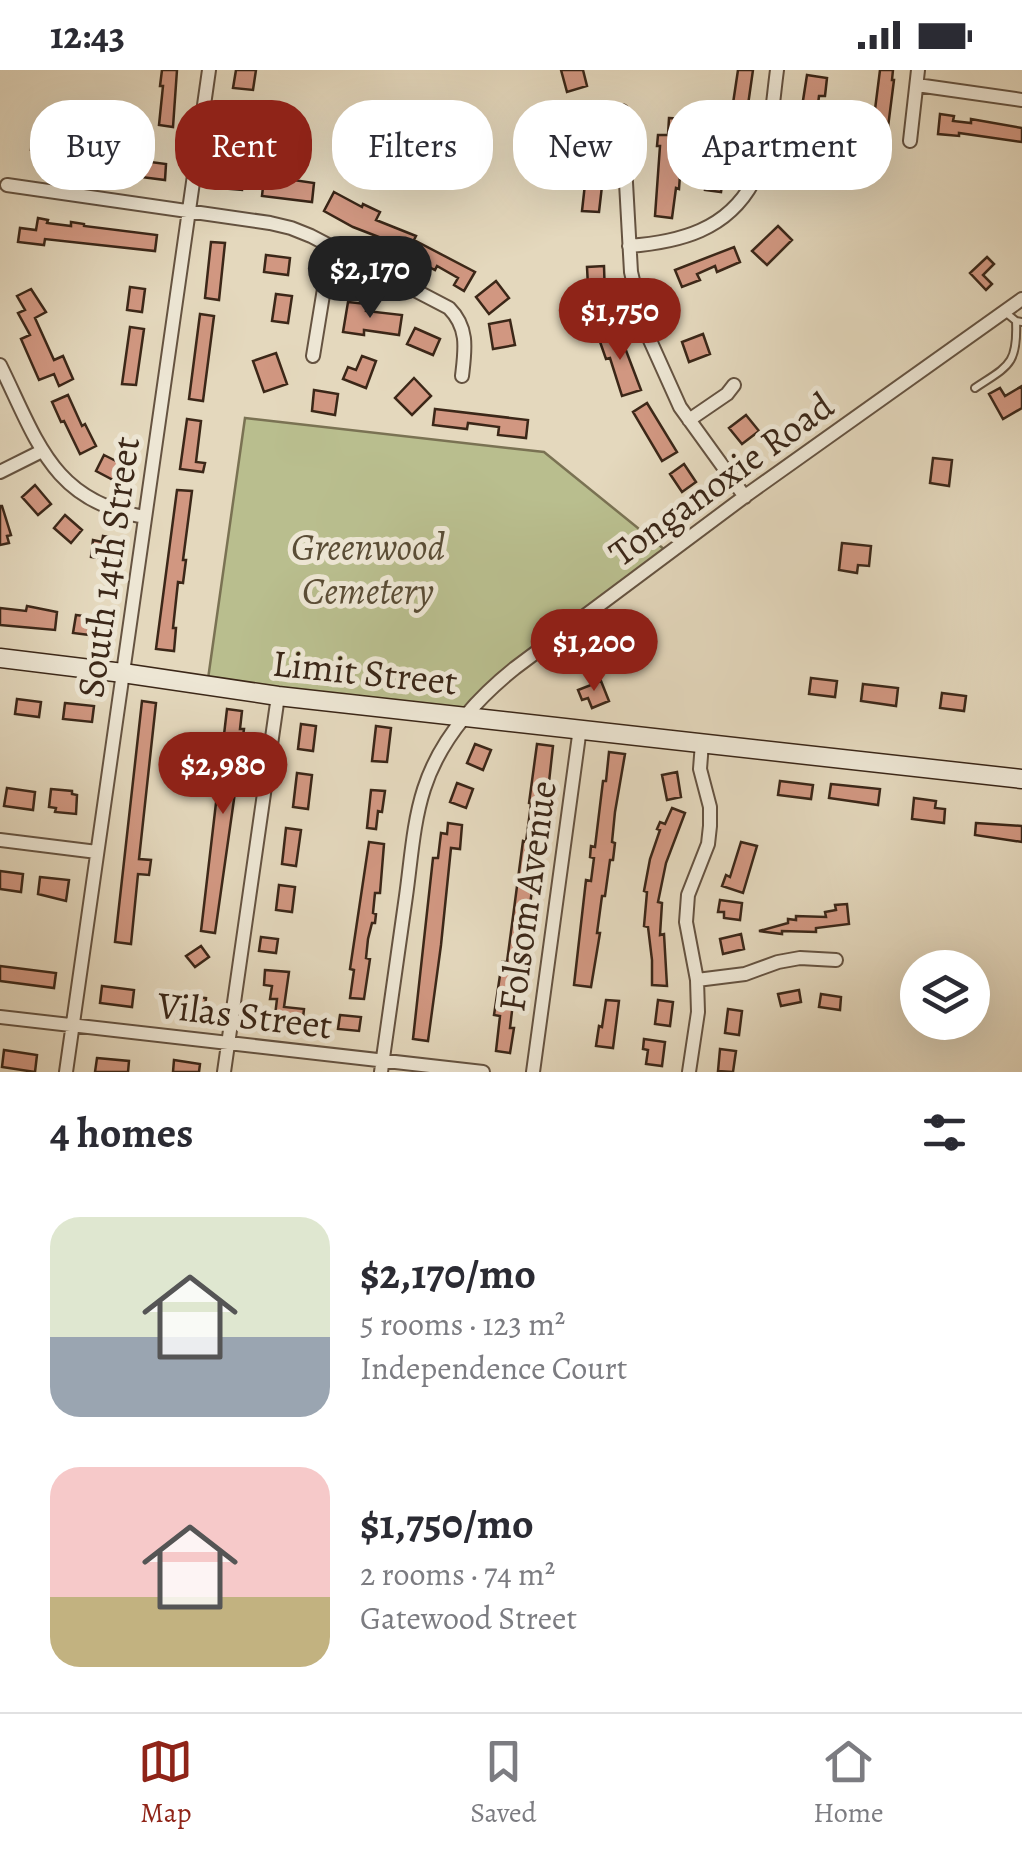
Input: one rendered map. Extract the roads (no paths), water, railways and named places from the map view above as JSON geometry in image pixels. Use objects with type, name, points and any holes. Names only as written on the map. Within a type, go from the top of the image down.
[{"type":"street","name":"South 14th Street","points":[[66,1072],[210,70]]},
{"type":"street","points":[[629,246],[660,244],[706,230],[746,195],[762,165],[777,70]]},
{"type":"street","points":[[910,141],[918,77],[1022,100]]},
{"type":"street","points":[[7,185],[291,228],[449,308],[465,336],[462,376]]},
{"type":"street","points":[[626,190],[630,272],[644,327],[680,407],[744,497]]},
{"type":"street","points":[[313,356],[331,246]]},
{"type":"street","name":"Tonganoxie Road","points":[[382,1067],[424,788],[463,716],[494,685],[744,497],[1014,318],[1022,299]]},
{"type":"street","points":[[0,366],[42,451],[72,488],[121,514],[145,518]]},
{"type":"street","points":[[689,420],[734,385]]},
{"type":"street","points":[[0,472],[42,451]]},
{"type":"street","name":"Limit Street","points":[[0,658],[278,696],[1022,778]]},
{"type":"street","points":[[224,1072],[278,696]]},
{"type":"street","name":"Folsom Avenue","points":[[533,1072],[580,728]]},
{"type":"street","points":[[689,1072],[698,1012],[697,980],[686,922],[688,895],[708,844],[710,826],[710,807],[700,769],[702,744]]},
{"type":"street","points":[[0,840],[97,852]]},
{"type":"street","points":[[697,980],[745,974],[800,958],[836,960]]},
{"type":"street","name":"Vilas Street","points":[[0,1016],[228,1043],[382,1067],[483,1072]]},
{"type":"lane","points":[[975,388],[1010,365],[1016,344],[1014,318]]},
{"type":"park label","name":"Greenwood Cemetery","points":[[368,569]]}]
